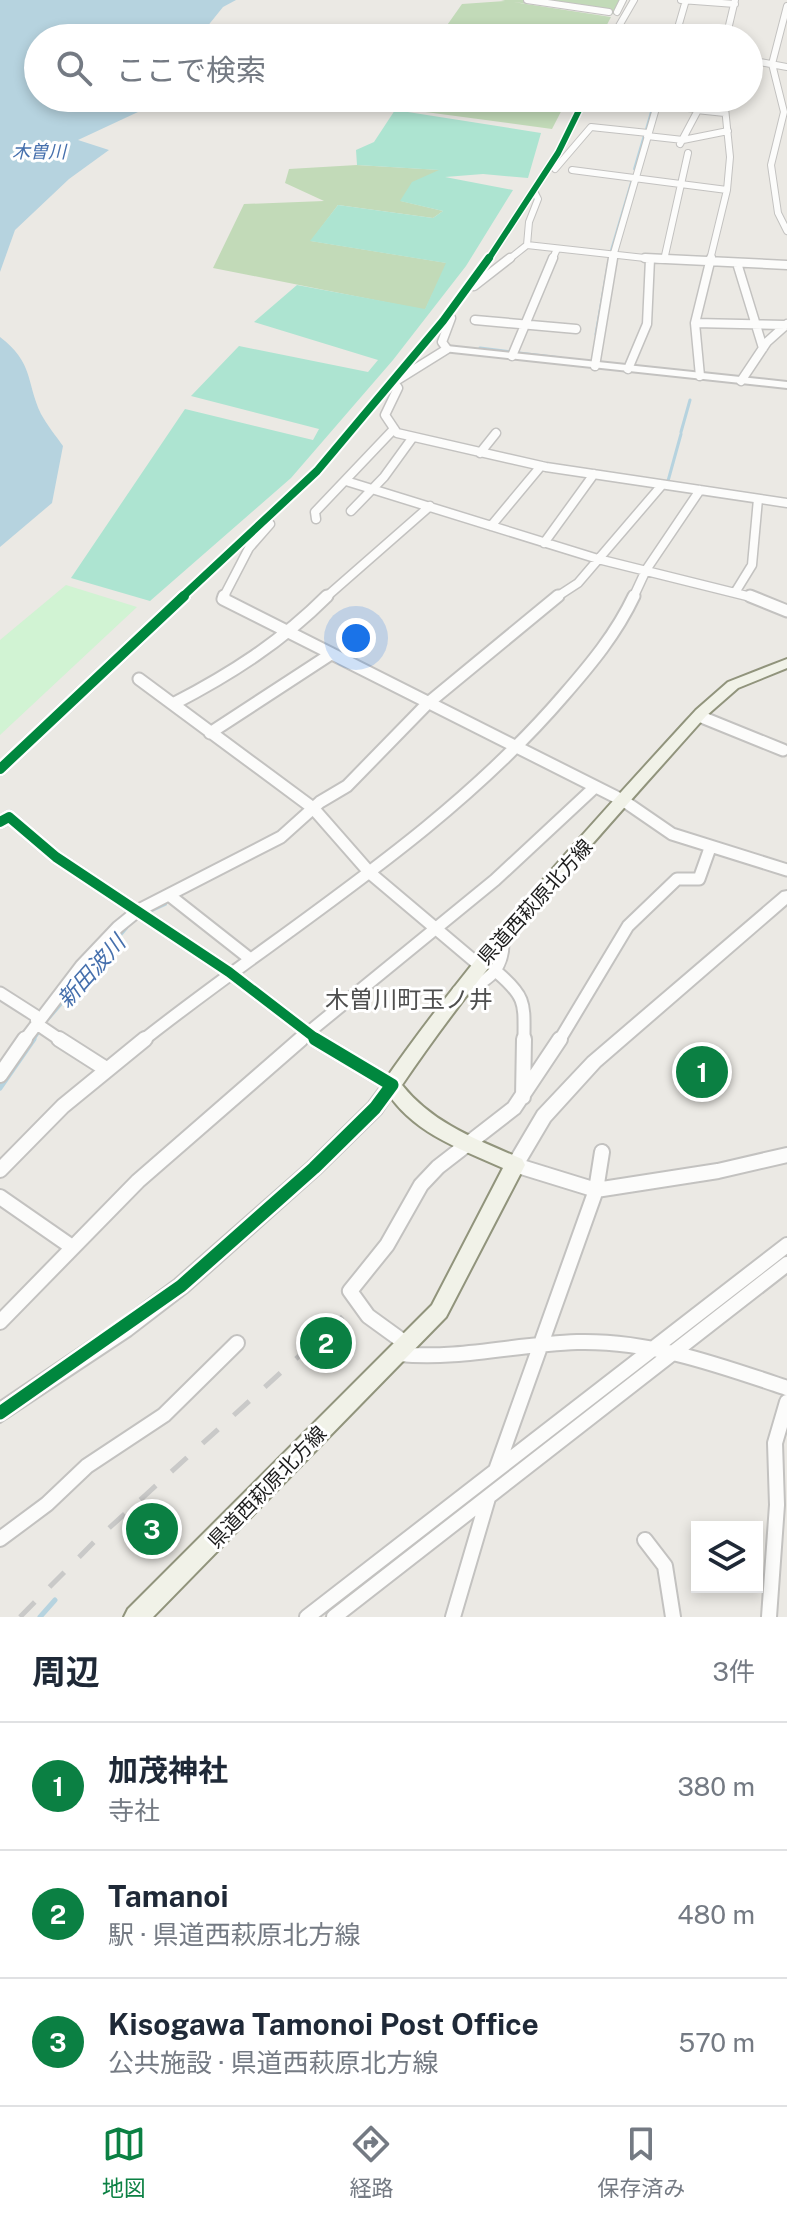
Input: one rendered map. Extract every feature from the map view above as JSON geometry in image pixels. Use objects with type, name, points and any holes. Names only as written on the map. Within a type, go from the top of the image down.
[{"type":"main road","name":"県道西萩原北方線","points":[[392,1085],[479,965],[699,716],[733,685],[787,663]]},
{"type":"main road","points":[[392,1085],[419,1119],[515,1165]]},
{"type":"main road","name":"県道西萩原北方線","points":[[136,1617],[439,1311],[515,1165]]},
{"type":"street","points":[[527,0],[613,12],[623,0]]},
{"type":"street","points":[[620,24],[634,0]]},
{"type":"street","points":[[678,24],[684,0],[735,2],[730,24]]},
{"type":"street","points":[[787,6],[773,65],[784,112],[773,148],[771,180],[778,213],[787,231]]},
{"type":"street","points":[[763,63],[787,67]]},
{"type":"street","points":[[0,769],[317,471],[394,382],[463,293],[547,172],[578,112]]},
{"type":"street","points":[[595,366],[613,255],[654,112]]},
{"type":"street","points":[[680,143],[695,112]]},
{"type":"street","points":[[700,376],[695,323],[727,190],[731,152],[725,113],[718,112]]},
{"type":"street","points":[[547,172],[557,168],[591,127],[647,134],[680,143],[728,131]]},
{"type":"street","points":[[664,260],[688,153]]},
{"type":"street","points":[[572,170],[727,190]]},
{"type":"street","points":[[527,245],[529,222],[538,199],[534,192]]},
{"type":"street","points":[[463,293],[527,245],[650,259],[787,265]]},
{"type":"street","points":[[512,356],[557,249]]},
{"type":"street","points":[[628,369],[647,324],[650,259]]},
{"type":"street","points":[[737,263],[763,348]]},
{"type":"street","points":[[447,349],[442,342],[452,319],[449,312]]},
{"type":"street","points":[[475,320],[576,329]]},
{"type":"street","points":[[695,323],[786,325]]},
{"type":"street","points":[[741,381],[763,348],[786,325]]},
{"type":"street","points":[[394,382],[405,378],[429,355],[447,349],[787,385]]},
{"type":"street","points":[[394,382],[398,388],[385,415],[393,430],[413,437],[541,466],[787,503]]},
{"type":"street","points":[[316,519],[315,512],[393,430]]},
{"type":"street","points":[[480,453],[496,433]]},
{"type":"street","points":[[351,511],[403,456],[413,437]]},
{"type":"street","points":[[491,526],[541,466]]},
{"type":"street","points":[[544,543],[594,474]]},
{"type":"street","points":[[346,481],[598,559],[736,591],[786,609]]},
{"type":"street","points":[[0,1075],[100,944],[139,910],[281,837],[313,808],[363,772],[427,704],[538,610],[578,583],[662,485]]},
{"type":"street","points":[[0,1170],[63,1106],[106,1069],[229,972],[370,873],[518,749],[599,655],[623,620],[646,570],[700,490]]},
{"type":"street","points":[[736,591],[752,565],[758,499]]},
{"type":"street","points":[[173,704],[227,676],[289,634],[430,506]]},
{"type":"street","points":[[274,512],[273,521],[244,557],[223,599],[624,801],[672,834],[787,870]]},
{"type":"street","points":[[210,733],[331,654]]},
{"type":"street","points":[[139,679],[313,808],[370,873],[479,965]]},
{"type":"street","points":[[699,716],[783,750]]},
{"type":"street","points":[[0,1322],[131,1189],[308,1034],[532,849],[595,787]]},
{"type":"street","points":[[0,822],[9,817],[56,857],[229,972],[308,1034],[392,1085],[375,1108],[314,1168],[181,1286],[0,1413]]},
{"type":"street","points":[[710,848],[699,879],[677,879],[615,939],[523,1097],[410,1196],[391,1239],[358,1275],[350,1291],[368,1316],[403,1349],[433,1360],[581,1342],[649,1348],[787,1388]]},
{"type":"street","points":[[169,895],[249,958]]},
{"type":"street","points":[[787,896],[594,1062],[544,1116],[515,1165],[596,1190],[718,1171],[787,1155]]},
{"type":"street","points":[[458,991],[480,987],[498,973],[505,949],[503,937]]},
{"type":"street","points":[[498,973],[520,992],[524,1002],[523,1097]]},
{"type":"street","points":[[0,993],[36,1016],[37,1024],[106,1069]]},
{"type":"street","points":[[453,1617],[496,1470],[596,1190],[602,1152]]},
{"type":"street","points":[[0,1197],[72,1247]]},
{"type":"street","points":[[307,1617],[649,1348],[787,1245]]},
{"type":"street","points":[[334,1617],[787,1264]]},
{"type":"street","points":[[0,1539],[47,1504],[87,1466],[164,1415],[237,1343]]},
{"type":"street","points":[[769,1617],[767,1582],[778,1499],[773,1448],[776,1424],[787,1402]]},
{"type":"street","points":[[645,1540],[665,1566],[673,1617]]},
{"type":"green space","points":[[501,0],[622,0],[613,14],[513,2],[611,17],[607,24],[448,24],[462,4],[505,1]]},
{"type":"green space","points":[[394,112],[541,133],[528,178],[483,174],[445,177],[513,190],[466,266],[393,360],[291,478],[150,601],[71,578],[185,409],[313,440],[319,429],[191,396],[239,346],[368,372],[378,360],[254,322],[297,285],[425,309],[446,263],[310,241],[338,205],[433,218],[443,211],[400,201],[412,182],[439,170],[357,165],[356,150],[374,142]]},
{"type":"green space","points":[[425,112],[561,112],[552,129]]},
{"type":"green space","points":[[357,165],[441,170],[401,201],[443,211],[433,218],[338,205],[311,241],[447,263],[425,310],[213,268],[244,204],[324,201],[285,183],[289,169]]},
{"type":"green space","points":[[66,585],[137,607],[0,735],[0,640]]},
{"type":"water","name":"木曽川","points":[[0,0],[236,0],[223,7],[209,24],[24,24],[24,112],[138,112],[78,140],[109,150],[69,179],[15,230],[0,272]]},
{"type":"water","points":[[0,337],[24,364],[41,414],[63,446],[52,503],[0,547]]},
{"type":"waterway","points":[[646,129],[651,112]]},
{"type":"waterway","points":[[634,169],[644,135]]},
{"type":"waterway","points":[[611,250],[632,179]]},
{"type":"waterway","points":[[596,334],[609,260]]},
{"type":"waterway","points":[[480,348],[513,352]]},
{"type":"waterway","points":[[519,353],[561,358]]},
{"type":"waterway","name":"新田波川","points":[[681,432],[690,400]]},
{"type":"waterway","name":"新田波川","points":[[668,481],[681,434]]},
{"type":"waterway","name":"新田波川","points":[[152,910],[165,904]]},
{"type":"waterway","name":"新田波川","points":[[46,1021],[126,928]]},
{"type":"waterway","name":"新田波川","points":[[32,1041],[39,1031]]},
{"type":"waterway","name":"新田波川","points":[[0,1088],[34,1039]]},
{"type":"waterway","name":"新田波川","points":[[40,1617],[55,1600]]},
{"type":"railway","points":[[20,1617],[97,1539],[351,1309]]},
{"type":"cycle path","points":[[0,769],[317,471],[443,321],[515,223],[558,153],[578,112]]},
{"type":"cycle path","points":[[0,822],[9,817],[56,857],[229,972],[308,1034],[392,1085],[375,1108],[314,1168],[181,1286],[124,1329],[0,1413]]},
{"type":"place","name":"加茂神社","points":[[702,1072]]},
{"type":"place","name":"Tamanoi","points":[[326,1343]]},
{"type":"place","name":"Kisogawa Tamonoi Post Office","points":[[152,1529]]},
{"type":"district","name":"木曽川町玉ノ井","points":[[409,999]]}]
